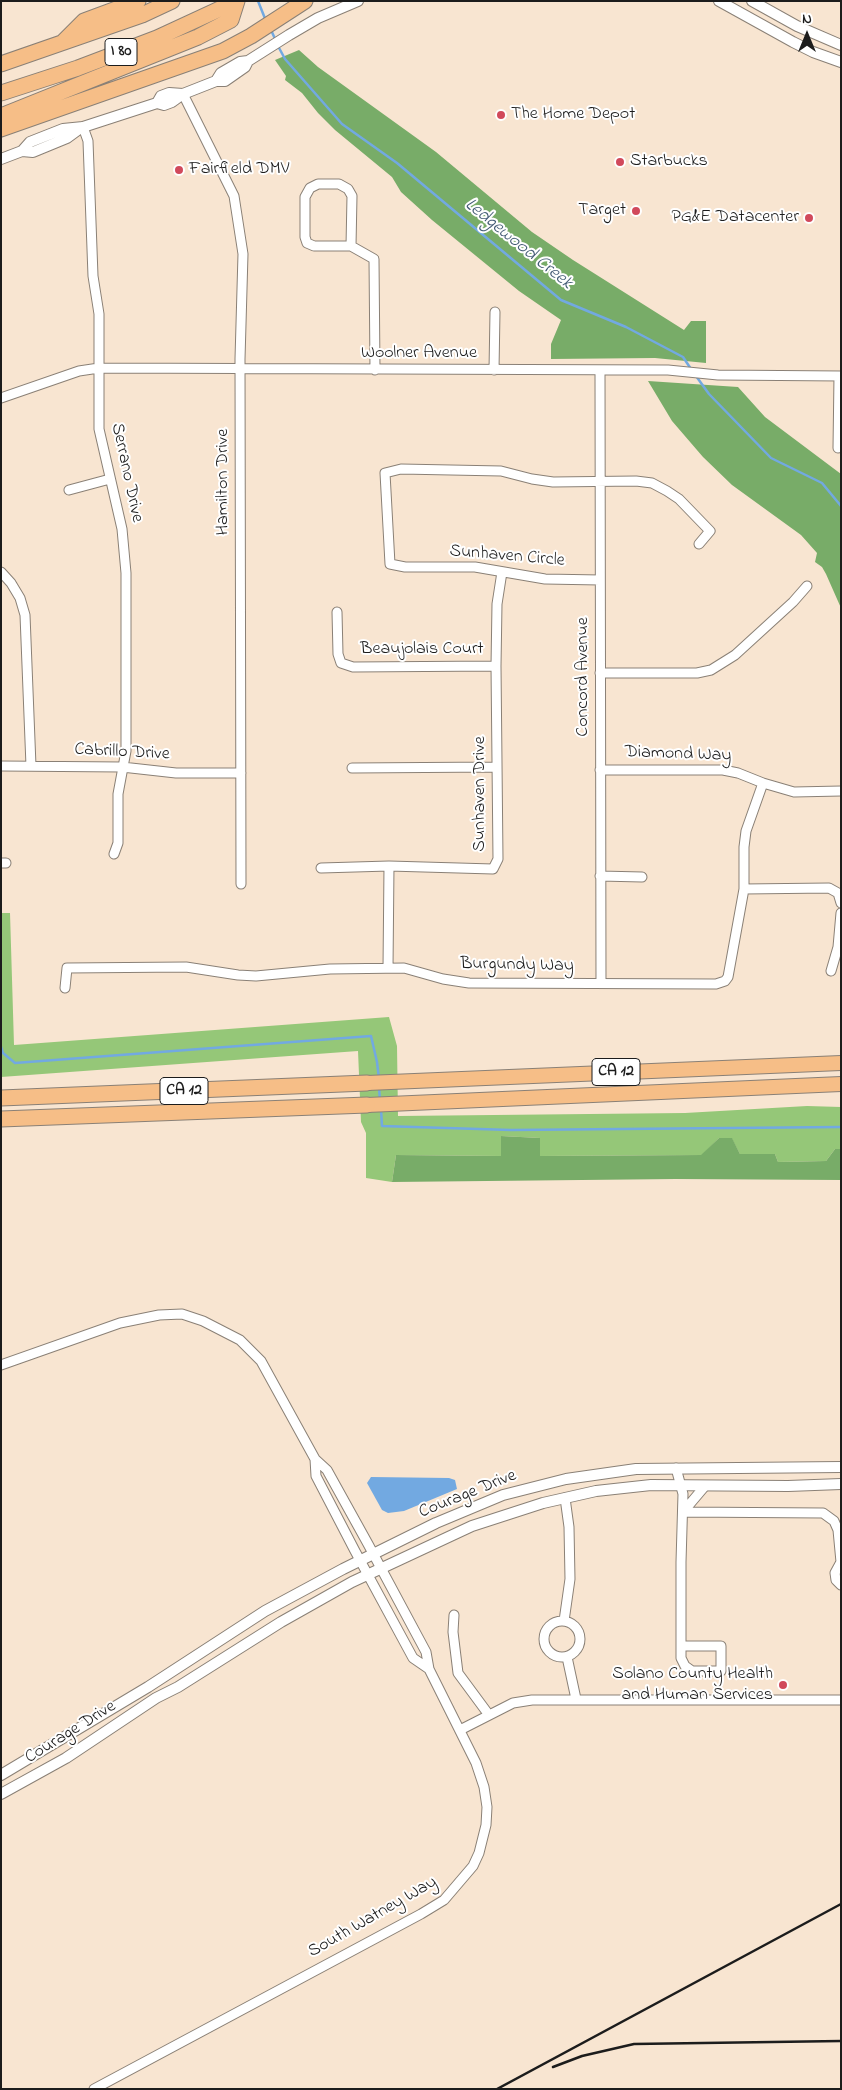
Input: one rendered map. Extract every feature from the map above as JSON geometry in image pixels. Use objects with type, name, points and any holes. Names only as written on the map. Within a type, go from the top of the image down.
[{"type":"highway","points":[[62,44],[84,21],[138,1]]},
{"type":"highway","name":"I 80","points":[[1,64],[142,15],[172,1]]},
{"type":"highway","points":[[1,116],[198,37],[231,20],[237,1]]},
{"type":"highway","name":"I 80","points":[[1,94],[78,68],[157,38],[237,1]]},
{"type":"highway","points":[[1,129],[189,64],[224,50],[251,36],[304,1]]},
{"type":"highway","points":[[761,1065],[841,1056]]},
{"type":"highway","name":"CA 12","points":[[1,1098],[841,1063]]},
{"type":"highway","name":"CA 12","points":[[1,1119],[841,1084]]},
{"type":"street","points":[[1,159],[22,151],[30,142],[63,129],[83,127],[156,102],[162,96],[170,93],[183,94],[216,80],[225,81],[245,67],[248,61],[289,34],[318,18],[358,1]]},
{"type":"street","points":[[719,1],[799,46],[841,62]]},
{"type":"street","points":[[752,1],[797,26],[841,45]]},
{"type":"street","name":"Hamilton Drive","points":[[183,94],[234,196],[243,254],[240,370],[241,884]]},
{"type":"street","name":"Serrano Drive","points":[[83,127],[88,141],[93,276],[99,314],[99,429],[122,529],[126,573],[126,751],[118,794],[118,843],[114,854]]},
{"type":"street","points":[[351,246],[352,196],[348,189],[339,184],[318,184],[310,188],[305,197],[304,237],[307,243],[314,246],[351,246],[374,259],[375,370]]},
{"type":"street","points":[[494,370],[495,312]]},
{"type":"street","name":"Woolner Avenue","points":[[1,398],[79,371],[98,368],[660,370],[705,374],[840,376]]},
{"type":"street","name":"Concord Avenue","points":[[600,370],[601,983]]},
{"type":"street","points":[[838,448],[840,376]]},
{"type":"street","name":"Sunhaven Circle","points":[[600,481],[553,482],[532,480],[501,471],[401,469],[385,473],[390,564],[405,567],[475,567],[545,579],[600,580]]},
{"type":"street","points":[[69,490],[110,479]]},
{"type":"street","points":[[600,481],[636,481],[652,484],[667,490],[710,531],[699,544]]},
{"type":"street","points":[[1,572],[11,583],[20,598],[25,615],[31,766]]},
{"type":"street","name":"Sunhaven Drive","points":[[389,866],[493,869],[498,859],[496,666],[497,604],[502,572]]},
{"type":"street","points":[[600,674],[688,673],[711,670],[735,655],[793,602],[807,586]]},
{"type":"street","name":"Beaujolais Court","points":[[337,612],[338,654],[341,663],[353,667],[496,666]]},
{"type":"street","name":"Cabrillo Drive","points":[[1,766],[122,767],[176,773],[241,772]]},
{"type":"street","points":[[352,768],[497,767]]},
{"type":"street","name":"Diamond Way","points":[[600,770],[723,770],[738,773],[763,784],[794,792],[841,791]]},
{"type":"street","name":"Burgundy Way","points":[[66,988],[67,968],[186,967],[256,976],[330,969],[404,968],[443,979],[469,982],[716,984],[725,981],[728,977],[744,889],[746,832],[763,784]]},
{"type":"street","points":[[321,868],[389,866],[388,968]]},
{"type":"street","points":[[600,876],[642,876]]},
{"type":"street","points":[[744,889],[829,888],[838,893],[841,903]]},
{"type":"street","points":[[831,970],[838,947],[841,913]]},
{"type":"street","points":[[1,1365],[137,1318],[182,1314],[203,1321],[240,1340],[261,1361],[315,1459]]},
{"type":"street","name":"South Watney Way","points":[[94,2089],[444,1900],[473,1866],[479,1853],[486,1825],[487,1807],[484,1787],[476,1763],[429,1669],[426,1652],[327,1470],[315,1459]]},
{"type":"street","name":"South Watney Way","points":[[315,1459],[316,1476],[360,1561],[413,1658],[429,1669]]},
{"type":"street","name":"Courage Drive","points":[[1,1775],[148,1687],[265,1612],[436,1523],[503,1495],[542,1484],[602,1472],[676,1468],[841,1467]]},
{"type":"street","points":[[676,1468],[681,1485],[683,1512],[681,1646],[681,1658],[685,1666],[692,1671],[721,1671],[721,1646],[681,1646]]},
{"type":"street","name":"Courage Drive","points":[[1,1794],[66,1758],[88,1741],[281,1622],[368,1575],[472,1526],[507,1513],[596,1491],[650,1485],[841,1484]]},
{"type":"street","points":[[683,1512],[705,1486]]},
{"type":"street","points":[[564,1621],[570,1579],[569,1527],[565,1498]]},
{"type":"street","points":[[683,1512],[823,1513],[834,1521],[838,1530],[841,1562],[834,1572],[836,1580],[841,1585]]},
{"type":"street","points":[[454,1615],[453,1632],[458,1673],[489,1715]]},
{"type":"street","points":[[564,1621],[577,1628],[580,1641],[578,1648],[567,1657],[553,1655],[548,1651],[544,1637],[551,1625],[564,1621]]},
{"type":"street","points":[[567,1657],[576,1699]]},
{"type":"street","points":[[148,1687],[156,1698]]},
{"type":"street","points":[[460,1730],[513,1703],[532,1700],[841,1700]]},
{"type":"green space","points":[[299,50],[318,67],[436,152],[532,232],[573,260],[684,330],[691,321],[706,321],[706,363],[655,358],[551,359],[551,344],[561,320],[519,291],[432,220],[401,192],[392,177],[335,130],[302,93],[285,80],[286,76],[275,60]]},
{"type":"green space","points":[[648,381],[738,387],[765,417],[841,474],[841,608],[826,574],[822,567],[815,562],[817,553],[801,535],[732,485],[703,457],[672,421]]},
{"type":"green space","points":[[1,913],[10,913],[14,1045],[389,1017],[397,1046],[398,1116],[685,1113],[807,1106],[841,1107],[841,1149],[835,1149],[826,1161],[778,1162],[775,1154],[740,1154],[732,1139],[719,1138],[702,1155],[540,1156],[540,1138],[501,1136],[501,1156],[396,1155],[392,1182],[366,1178],[366,1133],[361,1122],[358,1051],[1,1077]]},
{"type":"green space","points":[[501,1136],[540,1138],[540,1156],[701,1155],[719,1138],[732,1138],[740,1154],[775,1154],[778,1162],[826,1161],[835,1149],[841,1149],[841,1180],[676,1179],[392,1182],[396,1155],[501,1156]]},
{"type":"water","points":[[371,1477],[449,1478],[455,1480],[457,1489],[404,1511],[388,1513],[382,1510],[367,1483]]},
{"type":"waterway","name":"Ledgewood Creek","points":[[258,1],[266,21]]},
{"type":"waterway","name":"Ledgewood Creek","points":[[271,30],[276,41]]},
{"type":"waterway","name":"Ledgewood Creek","points":[[278,46],[285,59],[342,124],[397,163],[561,300],[626,327],[683,357],[691,369]]},
{"type":"waterway","name":"Ledgewood Creek","points":[[696,376],[709,394],[771,458],[822,483],[841,506]]},
{"type":"waterway","points":[[1,1047],[3,1053],[15,1063],[371,1036],[379,1079]]},
{"type":"waterway","points":[[379,1087],[380,1101]]},
{"type":"waterway","points":[[381,1109],[382,1126],[511,1130],[841,1127]]},
{"type":"railway","points":[[497,2089],[841,1904]]},
{"type":"railway","points":[[553,2067],[582,2056],[634,2044],[841,2041]]},
{"type":"place","name":"The Home Depot","points":[[501,115]]},
{"type":"place","name":"Starbucks","points":[[620,162]]},
{"type":"place","name":"Fairfield DMV","points":[[179,170]]},
{"type":"place","name":"Target","points":[[636,211]]},
{"type":"place","name":"PG&E Datacenter","points":[[809,218]]},
{"type":"place","name":"Solano County Health and Human Services","points":[[783,1685]]}]
